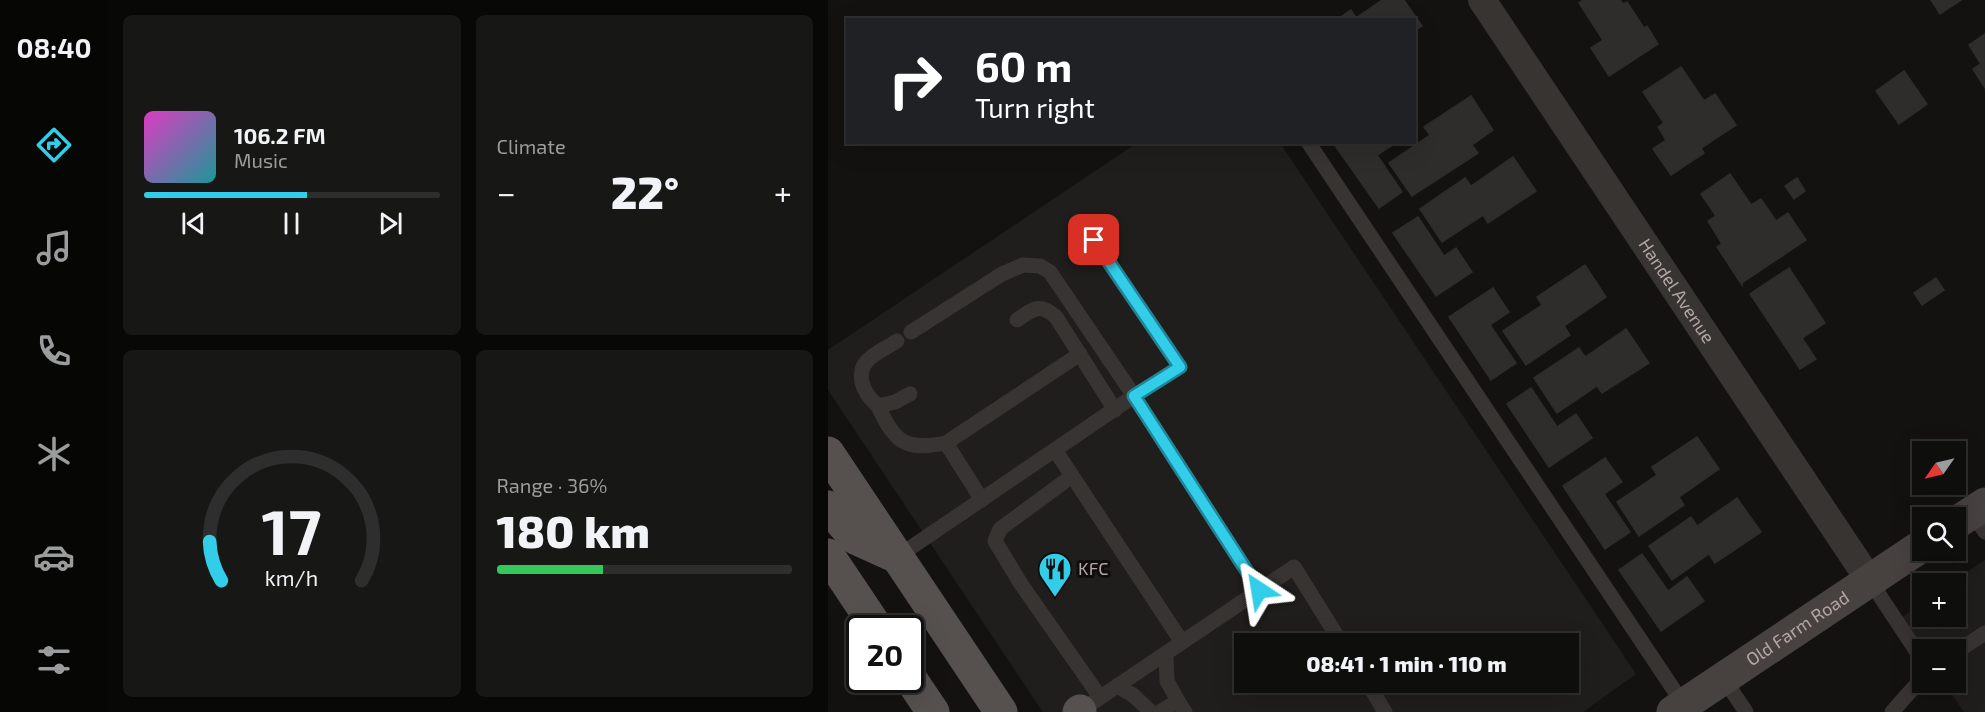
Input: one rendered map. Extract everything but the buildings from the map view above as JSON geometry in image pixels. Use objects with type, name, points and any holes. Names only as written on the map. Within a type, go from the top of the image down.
[{"type":"main road","points":[[828,453],[1001,712]]},
{"type":"main road","points":[[828,507],[855,538],[897,557]]},
{"type":"main road","points":[[828,555],[868,615]]},
{"type":"main road","points":[[920,693],[933,712]]},
{"type":"street","name":"Handel Avenue","points":[[1482,0],[1870,581]]},
{"type":"street","name":"Old Farm Road","points":[[1679,708],[1912,552]]},
{"type":"lane","points":[[1309,144],[1679,708]]},
{"type":"lane","points":[[897,557],[1180,367],[1081,222]]},
{"type":"lane","points":[[911,332],[1002,274],[1023,265],[1040,266],[1050,272],[1134,396],[1259,590]]},
{"type":"lane","points":[[1017,320],[1037,308],[1047,309],[1056,317],[1115,410]]},
{"type":"lane","points":[[897,341],[865,362],[860,371],[862,386],[870,399],[878,406],[888,428],[897,438],[912,445],[925,447],[946,443],[1080,354]]},
{"type":"lane","points":[[878,406],[895,402],[910,394]]},
{"type":"lane","points":[[946,443],[982,500]]},
{"type":"lane","points":[[1055,450],[1182,642]]},
{"type":"lane","points":[[1072,476],[1000,529],[995,541],[1021,584],[1087,707],[1294,567],[1335,633]]},
{"type":"lane","points":[[1870,581],[1912,644]]},
{"type":"lane","points":[[1966,645],[1985,633]]},
{"type":"lane","points":[[1160,712],[1182,706],[1167,681],[1166,653]]},
{"type":"lane","points":[[1724,679],[1746,712]]},
{"type":"lane","points":[[1117,686],[1133,695],[1151,712]]},
{"type":"lane","points":[[1892,712],[1912,689]]},
{"type":"lane","points":[[1374,693],[1385,712]]},
{"type":"shaded area","points":[[1136,144],[1281,144],[1636,674],[1583,712],[1043,712],[828,390],[828,350]]},
{"type":"shaded area","points":[[1985,560],[1985,712],[1964,712],[1951,693],[1966,693],[1966,639],[1915,639],[1901,618],[1912,610],[1912,627],[1966,627],[1966,573]]},
{"type":"place","name":"KFC","points":[[1055,598]]},
{"type":"route","points":[[1094,240],[1180,367],[1134,396],[1259,590]]}]
